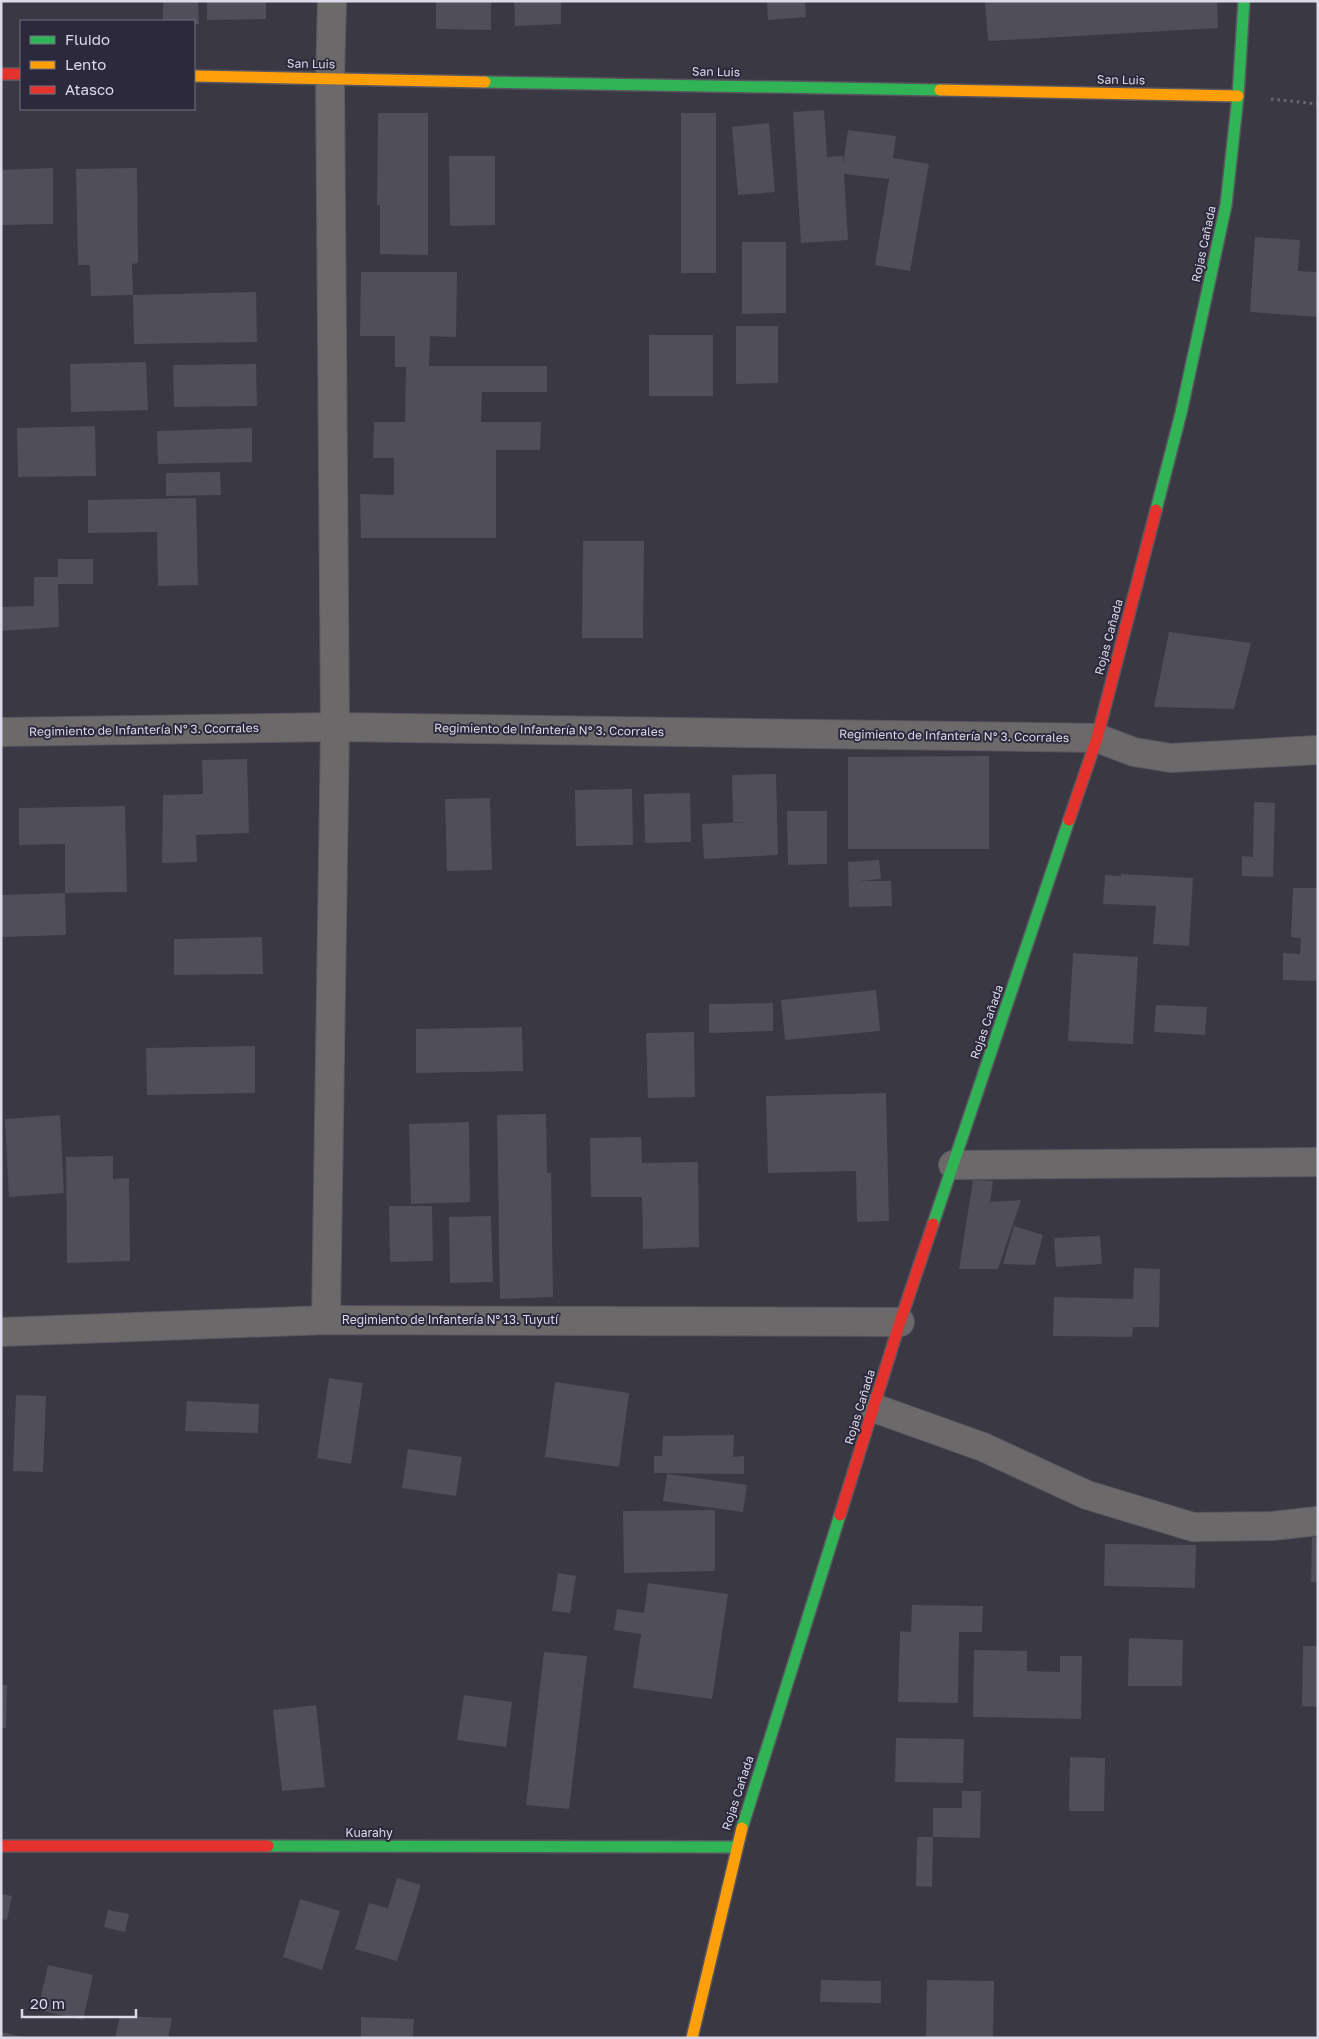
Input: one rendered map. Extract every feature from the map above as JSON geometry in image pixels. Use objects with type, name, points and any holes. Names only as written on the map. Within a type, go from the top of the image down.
[{"type":"main road","name":"Rojas Cañada","points":[[692,2038],[736,1847],[900,1322],[1097,738],[1184,404],[1226,205],[1238,96],[1244,1]]},
{"type":"main road","points":[[1,74],[20,74]]},
{"type":"main road","name":"San Luis","points":[[195,76],[1238,96]]},
{"type":"main road","name":"Kuarahy","points":[[1,1846],[736,1847]]},
{"type":"street","points":[[326,1320],[335,727],[330,78],[332,1]]},
{"type":"street","name":"Regimiento de Infantería N° 3. Ccorrales","points":[[1,732],[335,727],[1097,738],[1134,752],[1172,758],[1318,750]]},
{"type":"street","points":[[953,1165],[1318,1162]]},
{"type":"street","name":"Regimiento de Infantería N° 13. Tuyutí","points":[[1,1332],[326,1320],[900,1322]]},
{"type":"street","points":[[874,1408],[983,1447],[1087,1495],[1193,1527],[1272,1526],[1318,1521]]},
{"type":"path","points":[[1238,96],[1318,104]]},
{"type":"building","points":[[163,1],[198,1],[199,24],[195,24],[195,20],[163,20]]},
{"type":"building","points":[[207,1],[266,1],[266,19],[207,20]]},
{"type":"building","points":[[436,1],[491,1],[491,30],[436,29]]},
{"type":"building","points":[[514,1],[561,1],[561,24],[515,26]]},
{"type":"building","points":[[767,1],[805,1],[806,17],[768,20]]},
{"type":"building","points":[[985,1],[1217,1],[1218,28],[988,41]]},
{"type":"building","points":[[824,110],[827,157],[843,156],[843,165],[848,130],[896,136],[893,158],[929,164],[910,271],[875,265],[889,179],[844,174],[848,240],[801,243],[793,112]]},
{"type":"building","points":[[378,113],[428,113],[428,255],[380,254],[380,205],[377,205]]},
{"type":"building","points":[[681,113],[716,113],[716,273],[681,273]]},
{"type":"building","points":[[769,123],[775,192],[738,195],[732,127]]},
{"type":"building","points":[[449,156],[495,156],[495,225],[450,226]]},
{"type":"building","points":[[53,168],[53,224],[1,225],[1,170]]},
{"type":"building","points":[[137,168],[138,263],[132,264],[133,295],[91,296],[90,265],[78,265],[76,169]]},
{"type":"building","points":[[1255,237],[1300,240],[1298,271],[1318,272],[1318,317],[1250,312]]},
{"type":"building","points":[[742,242],[786,242],[786,313],[742,314]]},
{"type":"building","points":[[361,272],[457,272],[456,337],[430,336],[429,366],[547,366],[547,392],[482,392],[481,422],[541,422],[540,450],[496,450],[496,538],[361,538],[360,494],[394,495],[394,458],[373,458],[374,422],[405,422],[406,367],[395,367],[395,336],[360,336]]},
{"type":"building","points":[[256,292],[257,342],[134,344],[133,295]]},
{"type":"building","points":[[736,326],[778,326],[778,383],[736,384]]},
{"type":"building","points":[[649,335],[713,335],[713,396],[649,396]]},
{"type":"building","points":[[146,362],[148,410],[71,412],[70,364]]},
{"type":"building","points":[[256,364],[257,406],[174,407],[173,365]]},
{"type":"building","points":[[95,426],[96,476],[18,477],[17,428]]},
{"type":"building","points":[[252,428],[252,462],[158,464],[157,431]]},
{"type":"building","points":[[220,472],[221,495],[166,496],[166,473]]},
{"type":"building","points":[[196,498],[198,585],[158,586],[157,532],[88,533],[88,500]]},
{"type":"building","points":[[583,541],[644,541],[643,638],[582,638]]},
{"type":"building","points":[[58,559],[93,559],[93,584],[58,584],[59,627],[1,631],[1,607],[34,606],[34,577],[58,577]]},
{"type":"building","points":[[1169,632],[1251,643],[1234,709],[1154,707]]},
{"type":"building","points":[[989,756],[989,849],[848,849],[848,757]]},
{"type":"building","points":[[247,759],[249,833],[196,835],[197,862],[162,863],[163,795],[203,794],[202,760]]},
{"type":"building","points":[[776,774],[778,855],[704,859],[702,824],[750,822],[733,822],[732,775]]},
{"type":"building","points":[[632,789],[633,845],[576,846],[575,790]]},
{"type":"building","points":[[690,793],[691,842],[645,843],[644,794]]},
{"type":"building","points":[[490,798],[492,870],[447,871],[445,799]]},
{"type":"building","points":[[1254,802],[1275,803],[1273,877],[1242,876],[1242,856],[1253,857]]},
{"type":"building","points":[[125,806],[127,892],[65,893],[65,844],[19,845],[19,808]]},
{"type":"building","points":[[787,811],[827,811],[827,864],[788,865]]},
{"type":"building","points":[[879,860],[881,879],[859,881],[891,881],[892,906],[849,907],[848,862]]},
{"type":"building","points":[[1121,874],[1193,878],[1189,946],[1153,944],[1156,906],[1103,904],[1105,875],[1121,876]]},
{"type":"building","points":[[1293,888],[1318,888],[1318,981],[1283,980],[1283,953],[1300,954],[1301,938],[1291,937]]},
{"type":"building","points":[[65,893],[66,935],[1,937],[1,895]]},
{"type":"building","points":[[262,937],[263,974],[174,975],[174,939]]},
{"type":"building","points":[[1073,953],[1138,957],[1133,1044],[1068,1041]]},
{"type":"building","points":[[876,990],[880,1031],[785,1040],[781,1000]]},
{"type":"building","points":[[773,1003],[773,1031],[709,1033],[709,1004]]},
{"type":"building","points":[[1156,1005],[1207,1007],[1205,1035],[1154,1032]]},
{"type":"building","points":[[522,1027],[523,1071],[416,1073],[416,1029]]},
{"type":"building","points":[[694,1032],[695,1097],[648,1098],[646,1033]]},
{"type":"building","points":[[255,1046],[255,1093],[147,1095],[146,1048]]},
{"type":"building","points":[[886,1093],[889,1221],[857,1222],[856,1171],[768,1173],[766,1096]]},
{"type":"building","points":[[546,1114],[547,1173],[551,1173],[553,1297],[500,1299],[497,1115]]},
{"type":"building","points":[[60,1115],[64,1193],[9,1197],[5,1119]]},
{"type":"building","points":[[469,1122],[470,1202],[411,1204],[409,1124]]},
{"type":"building","points":[[641,1137],[642,1163],[698,1162],[699,1247],[643,1249],[642,1197],[591,1197],[590,1138]]},
{"type":"building","points":[[113,1156],[113,1179],[129,1178],[130,1261],[67,1263],[66,1157]]},
{"type":"building","points":[[973,1180],[993,1181],[990,1202],[1021,1200],[998,1269],[959,1269]]},
{"type":"building","points":[[389,1206],[432,1206],[433,1261],[390,1262]]},
{"type":"building","points":[[491,1216],[493,1282],[450,1283],[449,1217]]},
{"type":"building","points":[[1014,1226],[1043,1235],[1035,1265],[1003,1264]]},
{"type":"building","points":[[1100,1236],[1102,1264],[1056,1267],[1054,1238]]},
{"type":"building","points":[[1134,1268],[1160,1269],[1159,1327],[1133,1327],[1132,1337],[1053,1336],[1054,1297],[1133,1299]]},
{"type":"building","points":[[329,1378],[363,1383],[351,1464],[317,1458]]},
{"type":"building","points":[[555,1382],[629,1393],[619,1467],[545,1457]]},
{"type":"building","points":[[16,1395],[46,1396],[43,1472],[13,1471]]},
{"type":"building","points":[[187,1401],[259,1404],[258,1433],[185,1431]]},
{"type":"building","points":[[734,1435],[733,1457],[744,1456],[744,1474],[654,1473],[654,1456],[662,1456],[663,1436]]},
{"type":"building","points":[[408,1449],[462,1457],[456,1496],[402,1488]]},
{"type":"building","points":[[667,1474],[747,1485],[743,1512],[663,1501]]},
{"type":"building","points":[[715,1510],[715,1571],[624,1573],[623,1511]]},
{"type":"building","points":[[1312,1537],[1318,1537],[1318,1582],[1311,1582]]},
{"type":"building","points":[[1105,1544],[1196,1545],[1195,1588],[1104,1586]]},
{"type":"building","points":[[558,1573],[576,1576],[570,1613],[552,1611]]},
{"type":"building","points":[[648,1583],[728,1594],[712,1699],[633,1688],[641,1634],[614,1630],[617,1609],[644,1613]]},
{"type":"building","points":[[912,1605],[983,1606],[982,1632],[959,1632],[958,1703],[898,1702],[900,1631],[911,1632]]},
{"type":"building","points":[[1129,1638],[1183,1640],[1182,1686],[1128,1686]]},
{"type":"building","points":[[1303,1646],[1318,1646],[1318,1707],[1302,1706]]},
{"type":"building","points":[[974,1650],[1027,1651],[1027,1671],[1060,1672],[1060,1656],[1082,1656],[1081,1719],[973,1717]]},
{"type":"building","points":[[544,1652],[587,1656],[569,1809],[526,1805]]},
{"type":"building","points":[[1,1685],[7,1685],[6,1728],[1,1728]]},
{"type":"building","points":[[464,1695],[512,1702],[506,1747],[457,1740]]},
{"type":"building","points":[[316,1705],[325,1787],[282,1791],[273,1710]]},
{"type":"building","points":[[896,1738],[964,1739],[963,1783],[895,1782]]},
{"type":"building","points":[[1070,1757],[1105,1758],[1104,1811],[1069,1811]]},
{"type":"building","points":[[962,1791],[981,1791],[980,1838],[933,1837],[933,1808],[962,1808]]},
{"type":"building","points":[[917,1837],[933,1837],[932,1887],[916,1886]]},
{"type":"building","points":[[397,1878],[421,1885],[397,1961],[355,1949],[369,1903],[388,1908]]},
{"type":"building","points":[[1,1894],[12,1896],[7,1920],[1,1919]]},
{"type":"building","points":[[300,1899],[340,1911],[322,1970],[283,1957]]},
{"type":"building","points":[[108,1910],[129,1914],[125,1932],[104,1927]]},
{"type":"building","points":[[48,1965],[93,1975],[83,2020],[38,2010]]},
{"type":"building","points":[[821,1980],[881,1981],[881,2003],[820,2002]]},
{"type":"building","points":[[927,1980],[994,1981],[993,2038],[926,2038]]},
{"type":"building","points":[[120,2016],[172,2018],[168,2038],[115,2038]]},
{"type":"building","points":[[361,2017],[414,2019],[413,2038],[361,2038]]},
{"type":"building","points":[[1,2032],[24,2037],[24,2038],[1,2038]]},
{"type":"traffic: fast","points":[[1156,510],[1181,413],[1226,205],[1238,96],[1244,1]]},
{"type":"traffic: fast","points":[[485,82],[940,90]]},
{"type":"traffic: fast","points":[[933,1224],[1069,820]]},
{"type":"traffic: fast","points":[[742,1828],[840,1515]]},
{"type":"traffic: fast","points":[[268,1846],[736,1847]]},
{"type":"traffic: slow","points":[[195,76],[485,82]]},
{"type":"traffic: slow","points":[[940,90],[1238,96]]},
{"type":"traffic: slow","points":[[692,2038],[742,1828]]},
{"type":"traffic: jam","points":[[1,74],[20,74]]},
{"type":"traffic: jam","points":[[1069,820],[1097,738],[1156,510]]},
{"type":"traffic: jam","points":[[840,1515],[900,1322],[933,1224]]},
{"type":"traffic: jam","points":[[1,1846],[268,1846]]}]
